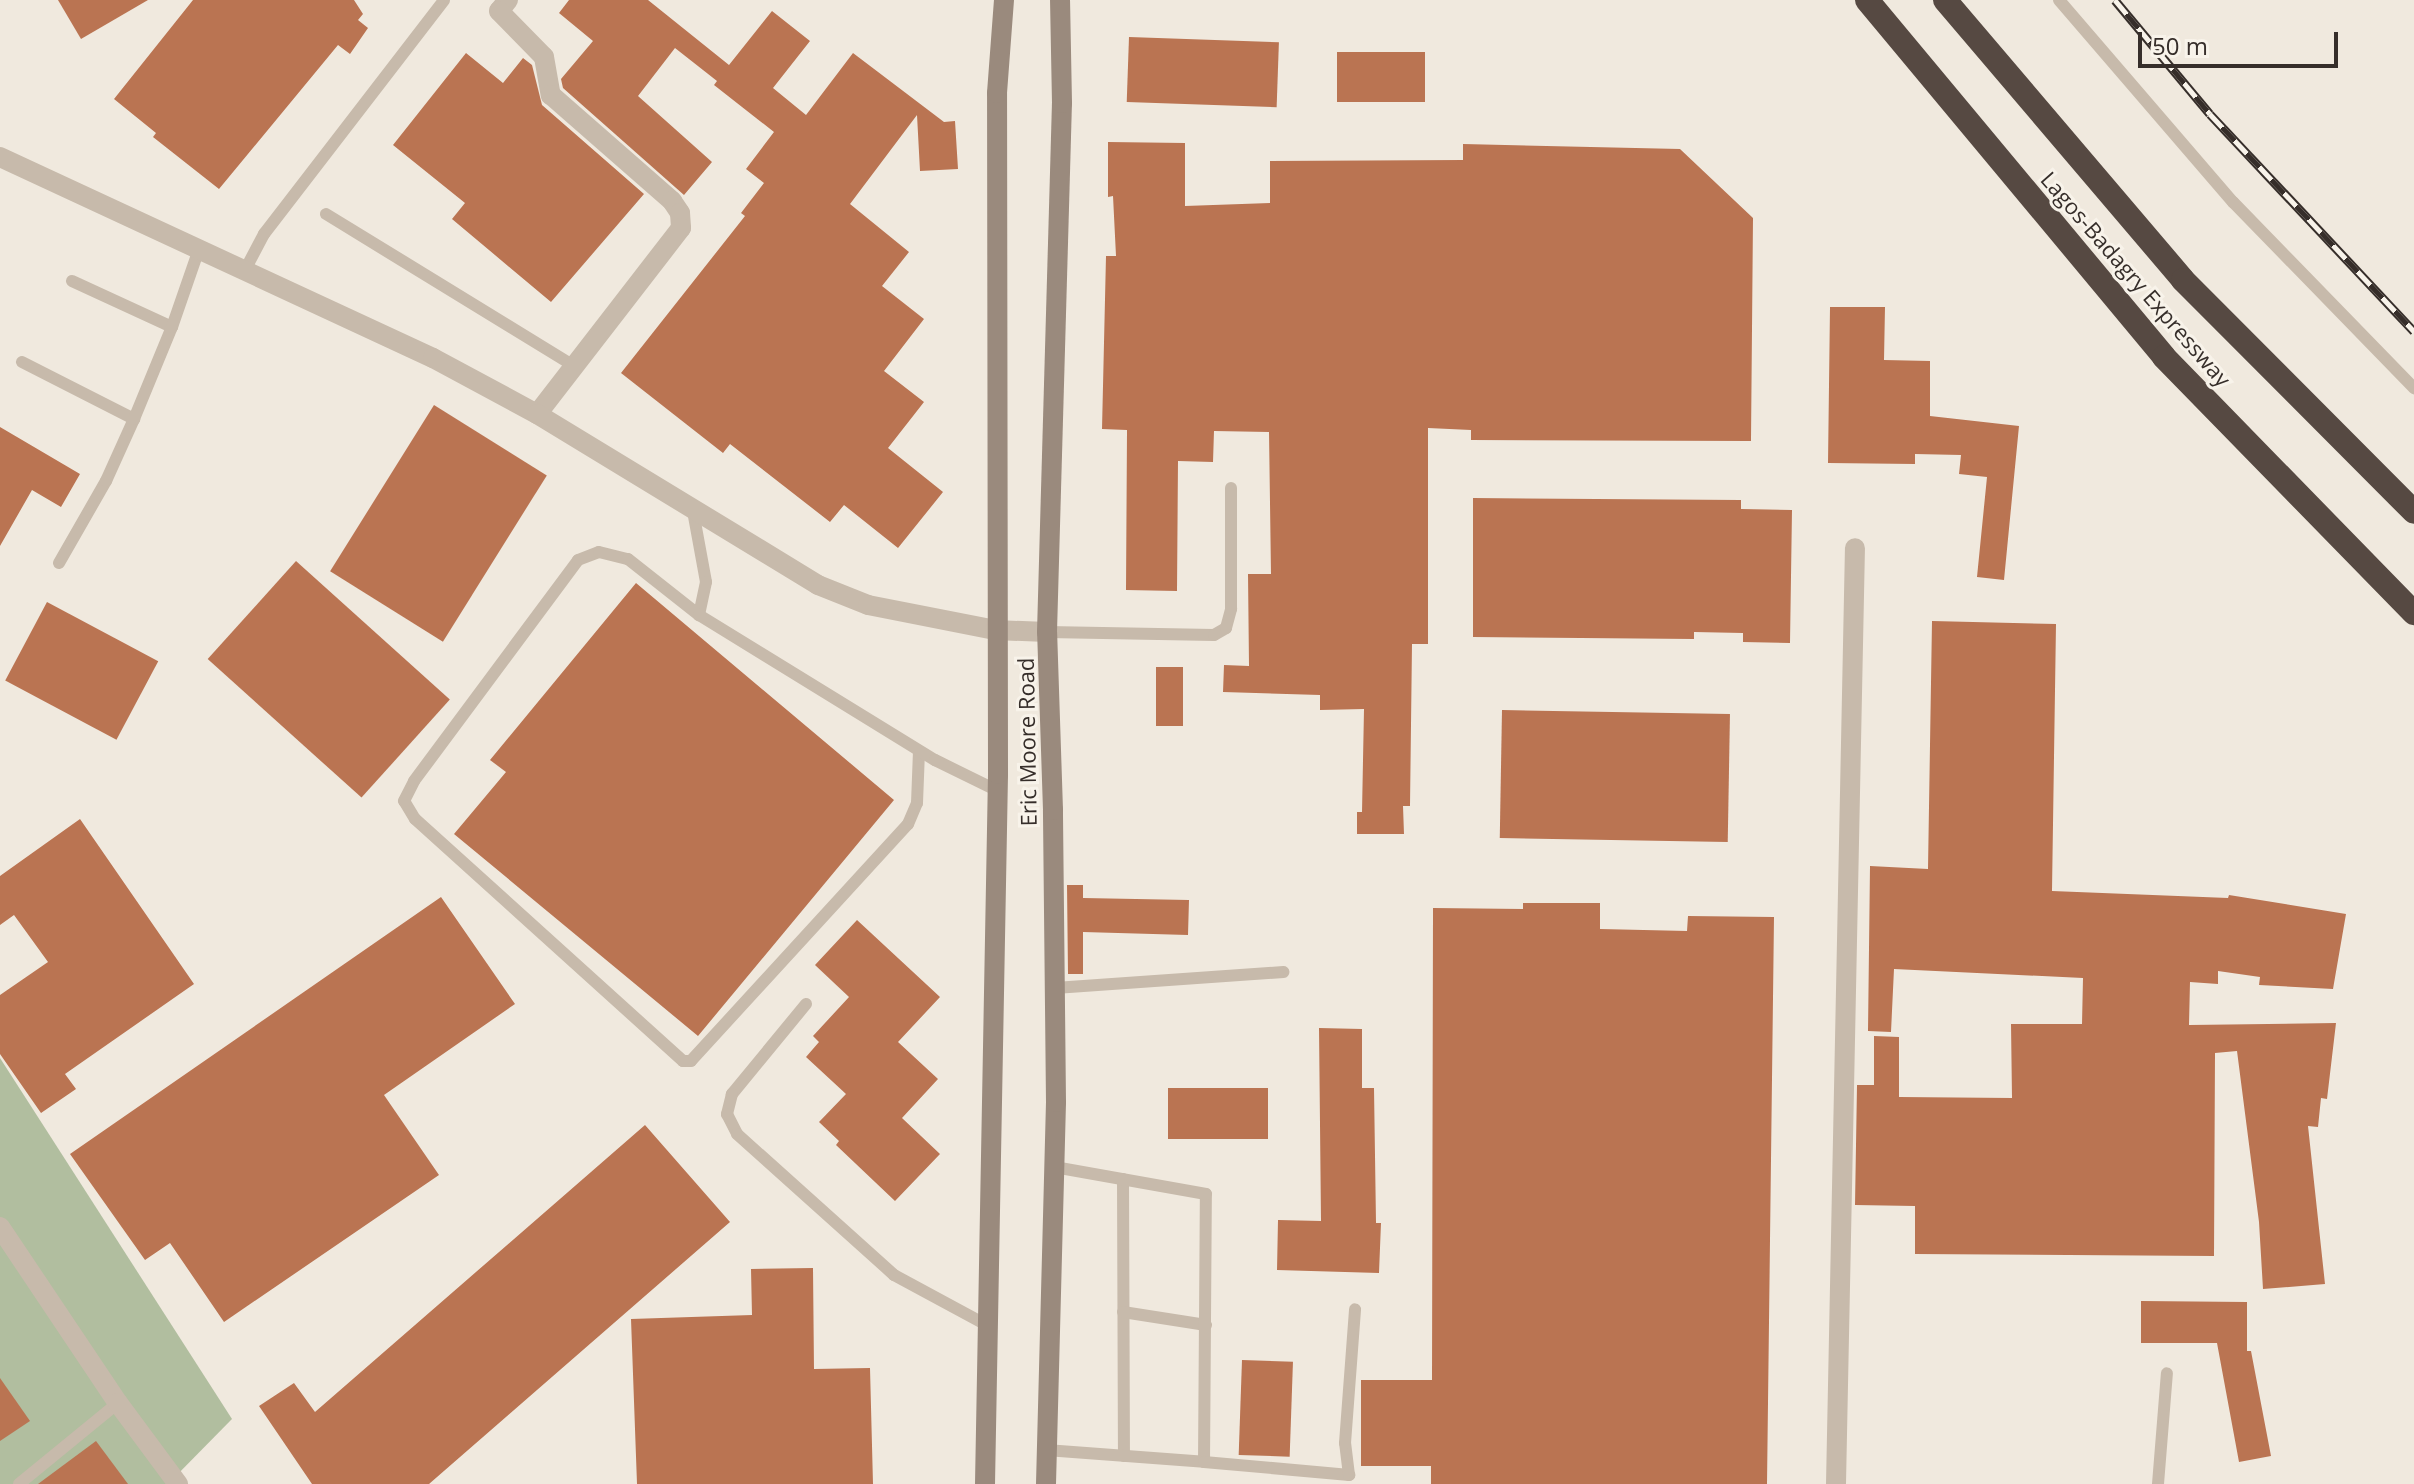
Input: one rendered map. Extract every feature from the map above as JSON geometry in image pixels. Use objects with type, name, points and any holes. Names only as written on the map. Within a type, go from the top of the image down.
[{"type":"highway","name":"Lagos-Badagry Expressway","points":[[1867,0],[2164,357],[2414,613]]},
{"type":"highway","name":"Lagos-Badagry Expressway","points":[[1945,0],[2183,280],[2414,512]]},
{"type":"street","points":[[508,0],[499,11],[544,57],[551,95],[672,201],[680,213],[681,228],[537,414]]},
{"type":"street","name":"Eric Moore Road","points":[[985,1484],[998,791],[995,630],[1000,328],[997,93],[1004,0]]},
{"type":"street","name":"Eric Moore Road","points":[[1046,1484],[1055,988],[1047,632],[1062,103],[1060,0]]},
{"type":"street","points":[[0,157],[433,358],[537,414],[818,585],[868,605],[995,630],[1047,632]]},
{"type":"street","points":[[1836,1484],[1855,548]]},
{"type":"street","points":[[0,1227],[118,1403],[178,1484]]},
{"type":"lane","points":[[245,270],[264,234],[444,0]]},
{"type":"lane","points":[[2059,0],[2233,202],[2414,388]]},
{"type":"lane","points":[[326,214],[572,365]]},
{"type":"lane","points":[[59,563],[106,481],[134,419],[172,327],[199,249]]},
{"type":"lane","points":[[72,281],[172,327]]},
{"type":"lane","points":[[22,362],[134,419]]},
{"type":"lane","points":[[1047,632],[1085,636],[1214,635],[1226,628],[1231,609],[1231,488]]},
{"type":"lane","points":[[693,511],[706,582],[699,615]]},
{"type":"lane","points":[[919,751],[917,803],[908,824],[697,1057],[683,1061],[415,819],[404,801],[414,781],[578,560],[599,552],[628,559],[699,615],[919,751],[998,791]]},
{"type":"lane","points":[[1055,988],[1283,972]]},
{"type":"lane","points":[[806,1004],[732,1094],[727,1114],[737,1134],[894,1275],[990,1327]]},
{"type":"lane","points":[[1054,1167],[1206,1194],[1204,1462]]},
{"type":"lane","points":[[1123,1179],[1124,1456]]},
{"type":"lane","points":[[1046,1450],[1349,1475],[1345,1443],[1355,1309]]},
{"type":"lane","points":[[1123,1312],[1206,1325]]},
{"type":"lane","points":[[2158,1484],[2167,1373]]},
{"type":"lane","points":[[19,1484],[118,1403]]},
{"type":"green space","points":[[0,1058],[232,1419],[168,1484],[0,1484]]},
{"type":"building","points":[[58,0],[148,0],[81,39]]},
{"type":"building","points":[[193,0],[354,0],[363,14],[358,20],[368,28],[350,54],[338,45],[219,189],[153,137],[156,133],[114,99]]},
{"type":"building","points":[[569,0],[648,0],[729,65],[772,11],[810,41],[773,88],[806,115],[853,53],[944,122],[955,121],[958,169],[920,171],[917,115],[850,204],[909,252],[882,286],[924,319],[884,371],[924,402],[888,448],[943,492],[898,548],[844,505],[830,522],[730,444],[723,453],[621,373],[745,216],[741,213],[764,183],[746,169],[774,132],[714,85],[717,81],[675,48],[638,96],[712,162],[684,195],[563,88],[561,79],[593,41],[559,13]]},
{"type":"building","points":[[1129,37],[1279,42],[1277,107],[1127,102]]},
{"type":"building","points":[[1337,52],[1425,52],[1425,102],[1337,102]]},
{"type":"building","points":[[466,53],[503,83],[523,58],[532,65],[542,105],[644,194],[551,302],[452,219],[465,203],[393,145]]},
{"type":"building","points":[[1108,142],[1185,143],[1185,206],[1270,203],[1270,161],[1463,160],[1463,144],[1680,149],[1753,218],[1751,441],[1471,440],[1471,430],[1428,428],[1428,644],[1412,644],[1410,806],[1403,806],[1404,834],[1357,834],[1357,812],[1362,812],[1364,709],[1320,710],[1320,695],[1223,692],[1224,665],[1249,666],[1248,574],[1271,574],[1269,432],[1214,431],[1213,462],[1178,461],[1177,591],[1126,590],[1127,430],[1102,429],[1106,256],[1116,256],[1113,196],[1108,197]]},
{"type":"building","points":[[1830,307],[1885,307],[1884,360],[1930,361],[1930,416],[2019,426],[2004,580],[1977,577],[1987,477],[1959,474],[1961,455],[1915,454],[1915,464],[1828,463]]},
{"type":"building","points":[[434,405],[547,475],[443,642],[330,571]]},
{"type":"building","points":[[0,427],[80,474],[61,507],[32,490],[0,546]]},
{"type":"building","points":[[1473,498],[1741,500],[1741,509],[1792,510],[1790,643],[1743,642],[1743,633],[1694,632],[1694,639],[1473,637]]},
{"type":"building","points":[[296,561],[450,700],[362,798],[208,659]]},
{"type":"building","points":[[636,583],[894,800],[698,1036],[454,834],[506,772],[490,760]]},
{"type":"building","points":[[47,602],[158,661],[116,740],[5,681]]},
{"type":"building","points":[[1932,621],[2056,624],[2052,891],[2228,898],[2229,895],[2346,914],[2333,989],[2259,985],[2260,977],[2218,971],[2218,984],[2190,982],[2189,1025],[2336,1023],[2327,1099],[2321,1098],[2318,1127],[2308,1126],[2325,1284],[2263,1289],[2259,1222],[2237,1051],[2215,1053],[2214,1256],[1915,1254],[1915,1206],[1855,1205],[1857,1085],[1874,1085],[1874,1036],[1899,1037],[1899,1097],[2012,1098],[2011,1024],[2082,1024],[2083,978],[1894,969],[1891,1032],[1868,1031],[1870,866],[1928,869]]},
{"type":"building","points":[[1156,667],[1183,667],[1183,726],[1156,726]]},
{"type":"building","points":[[1502,710],[1730,714],[1728,842],[1500,838]]},
{"type":"building","points":[[80,819],[194,984],[65,1074],[76,1089],[41,1113],[0,1054],[0,995],[48,962],[14,915],[0,925],[0,876]]},
{"type":"building","points":[[1067,885],[1083,885],[1083,898],[1189,900],[1188,935],[1083,932],[1083,974],[1068,974]]},
{"type":"building","points":[[441,897],[515,1004],[384,1095],[439,1175],[224,1322],[170,1243],[145,1260],[70,1154]]},
{"type":"building","points":[[1523,903],[1600,903],[1600,929],[1687,931],[1688,916],[1774,917],[1767,1484],[1431,1484],[1431,1466],[1361,1466],[1361,1380],[1432,1380],[1433,908],[1523,909]]},
{"type":"building","points":[[857,920],[940,997],[898,1042],[938,1079],[902,1118],[940,1154],[895,1201],[836,1145],[839,1141],[819,1122],[846,1094],[806,1057],[819,1042],[813,1036],[849,997],[815,965]]},
{"type":"building","points":[[1319,1028],[1362,1029],[1362,1088],[1374,1088],[1376,1223],[1381,1223],[1379,1273],[1277,1270],[1278,1220],[1321,1221]]},
{"type":"building","points":[[1168,1088],[1268,1088],[1268,1139],[1168,1139]]},
{"type":"building","points":[[645,1125],[730,1222],[429,1484],[312,1484],[259,1406],[294,1383],[315,1412]]},
{"type":"building","points":[[813,1268],[814,1369],[870,1368],[873,1484],[637,1484],[631,1319],[752,1315],[751,1269]]},
{"type":"building","points":[[2141,1301],[2247,1302],[2247,1351],[2251,1351],[2271,1456],[2239,1462],[2217,1343],[2141,1343]]},
{"type":"building","points":[[1242,1360],[1293,1362],[1290,1457],[1239,1455]]},
{"type":"building","points":[[0,1378],[30,1421],[0,1441]]},
{"type":"building","points":[[96,1441],[128,1484],[38,1484]]},
{"type":"railway","points":[[2115,0],[2210,114],[2414,331]]}]
